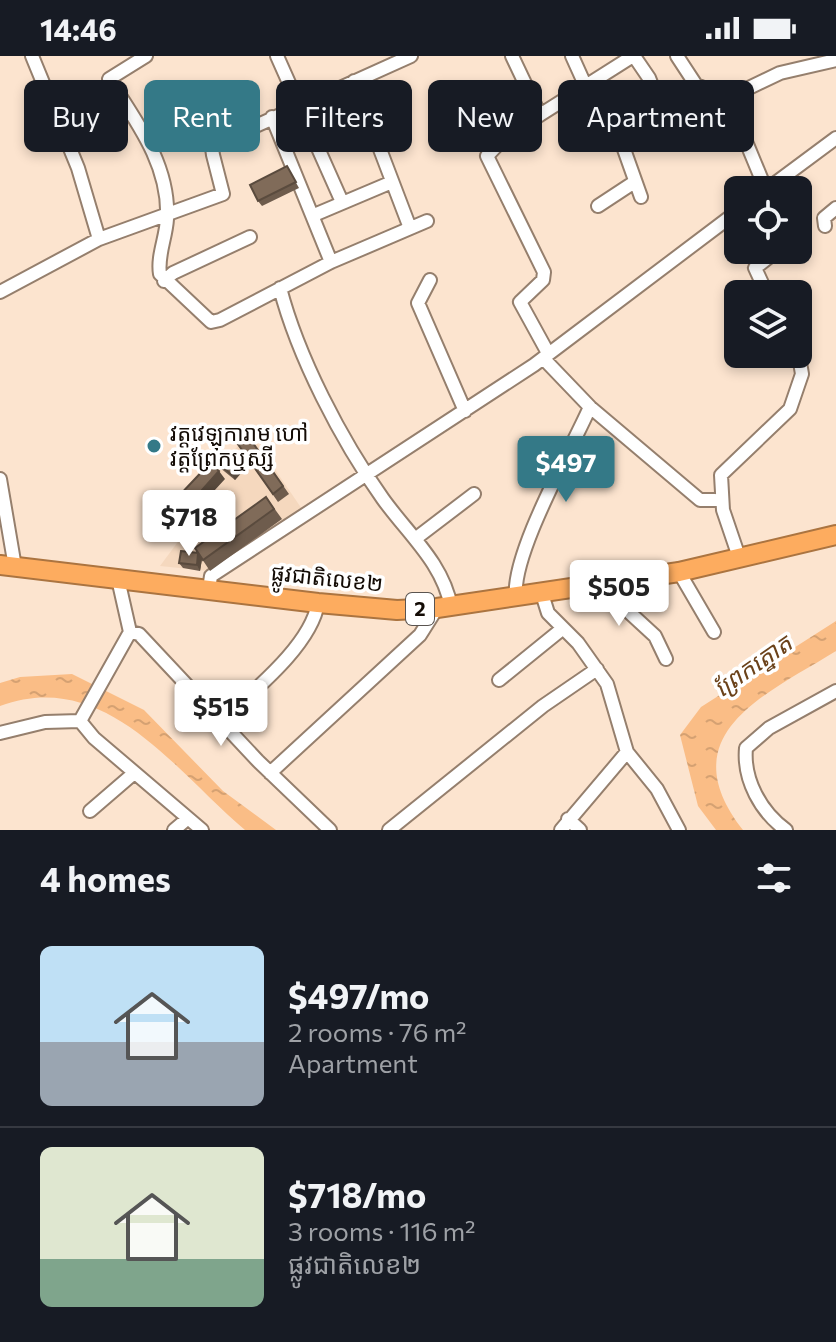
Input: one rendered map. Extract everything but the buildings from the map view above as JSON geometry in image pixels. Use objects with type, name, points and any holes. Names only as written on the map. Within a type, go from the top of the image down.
[{"type":"highway","name":"ផ្លូវជាតិលេខ២","points":[[7,566],[397,610],[444,608],[679,572],[836,535]]},
{"type":"street","points":[[32,56],[78,168],[99,239]]},
{"type":"street","points":[[146,56],[109,79],[138,118],[152,150],[167,216],[159,266],[164,281],[215,322],[331,262],[427,221]]},
{"type":"street","points":[[277,56],[288,80]]},
{"type":"street","points":[[356,80],[394,60],[411,56]]},
{"type":"street","points":[[512,56],[523,80]]},
{"type":"street","points":[[572,56],[583,80]]},
{"type":"street","points":[[641,197],[633,183],[599,79],[633,56],[650,80]]},
{"type":"street","points":[[677,56],[693,80]]},
{"type":"street","points":[[754,86],[780,73],[836,60]]},
{"type":"street","points":[[0,292],[99,239],[223,194],[212,148],[276,115]]},
{"type":"street","points":[[272,117],[331,262]]},
{"type":"street","points":[[785,176],[836,138]]},
{"type":"street","points":[[321,152],[342,202]]},
{"type":"street","points":[[381,152],[410,228]]},
{"type":"street","points":[[491,152],[487,156],[544,272],[543,280],[520,302],[546,356],[590,407],[700,500],[715,500]]},
{"type":"street","points":[[750,152],[760,176]]},
{"type":"street","points":[[314,215],[392,182]]},
{"type":"street","points":[[598,206],[633,183]]},
{"type":"street","points":[[825,226],[824,218],[836,208]]},
{"type":"street","points":[[209,589],[211,576],[546,356],[724,222]]},
{"type":"street","points":[[164,281],[173,273],[250,237]]},
{"type":"street","points":[[430,280],[418,303],[465,411]]},
{"type":"street","points":[[270,773],[420,635],[444,608],[448,588],[368,475],[318,387],[298,344],[280,288]]},
{"type":"street","points":[[740,560],[723,510],[721,475],[790,409],[802,374],[801,368]]},
{"type":"street","points":[[516,597],[516,579],[530,541],[590,407]]},
{"type":"street","points":[[0,479],[7,566]]},
{"type":"street","points":[[415,539],[474,494]]},
{"type":"street","points":[[679,572],[714,632]]},
{"type":"street","points":[[118,579],[130,632],[82,716],[85,730],[202,830]]},
{"type":"street","points":[[621,580],[630,613],[655,636],[666,659]]},
{"type":"street","points":[[542,594],[543,604],[597,669],[616,705],[627,752],[657,789],[679,830]]},
{"type":"street","points":[[221,721],[293,648],[315,618],[318,603]]},
{"type":"street","points":[[499,680],[562,629]]},
{"type":"street","points":[[130,632],[139,634],[270,773],[330,830]]},
{"type":"street","points":[[389,830],[543,706],[597,669]]},
{"type":"street","points":[[786,830],[771,819],[756,796],[747,772],[746,748],[769,728],[836,691]]},
{"type":"street","points":[[0,733],[82,716]]},
{"type":"street","points":[[580,830],[565,825],[627,752]]},
{"type":"street","points":[[90,811],[133,774]]},
{"type":"street","points":[[174,830],[187,819]]},
{"type":"shaded area","points":[[250,433],[304,512],[209,571],[160,566],[194,520],[180,509]]},
{"type":"water","name":"ព្រែកត្នោត","points":[[836,621],[836,651],[756,701],[736,721],[721,743],[716,768],[723,797],[743,830],[716,830],[698,806],[680,735],[701,707]]},
{"type":"water","points":[[72,674],[144,710],[223,791],[276,830],[245,830],[136,731],[105,713],[73,701],[38,698],[0,706],[0,683],[20,677]]},
{"type":"place","name":"វត្តវេឡុការាម ហៅ វត្តព្រែកឬស្សី","points":[[154,446]]}]
